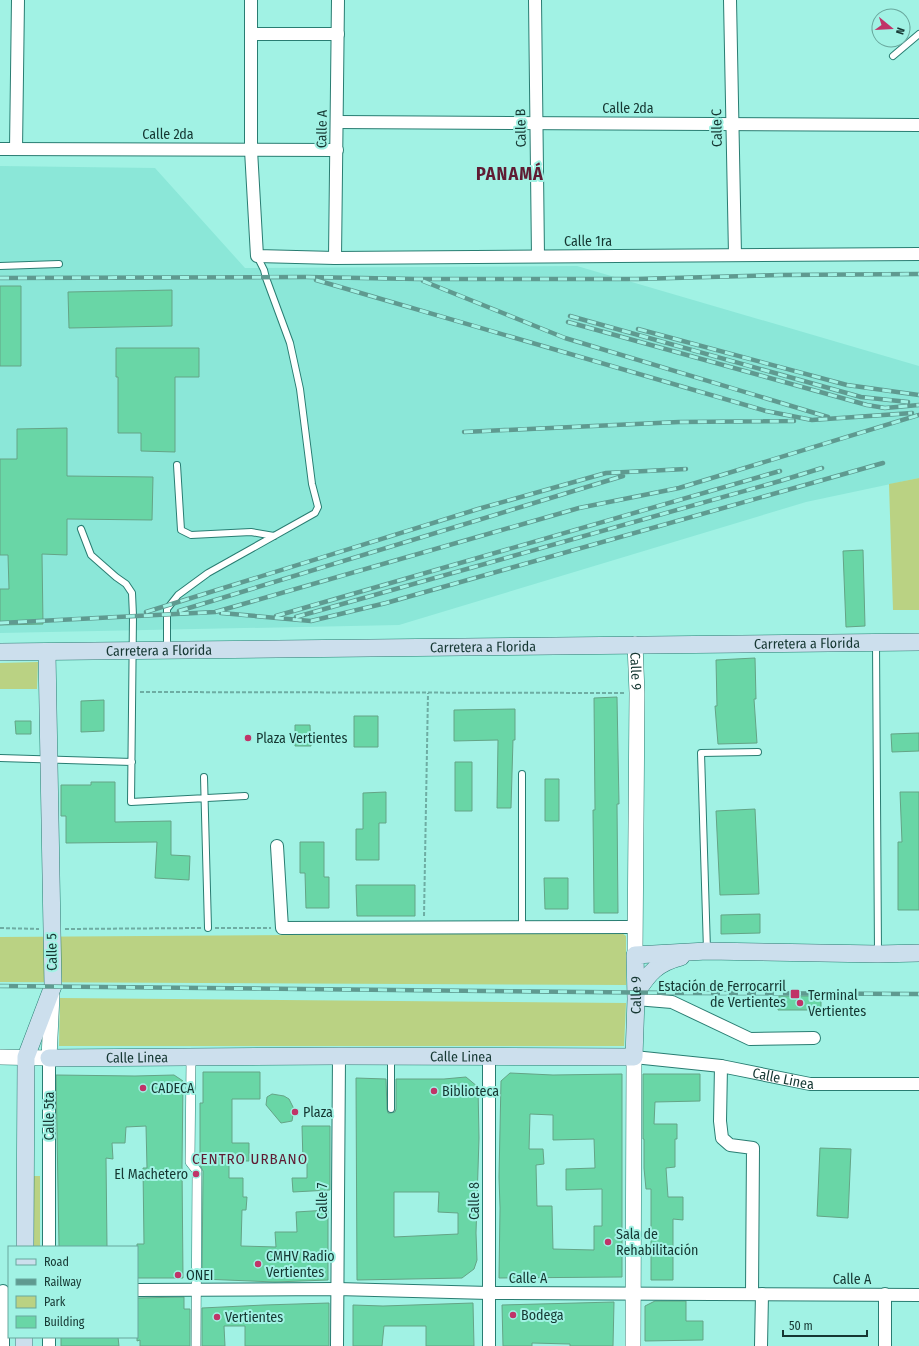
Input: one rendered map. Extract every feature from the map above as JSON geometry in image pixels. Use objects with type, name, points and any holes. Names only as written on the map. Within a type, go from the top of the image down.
[{"type":"main road","name":"Carretera a Florida","points":[[0,652],[47,653],[635,644],[694,645],[919,642]]},
{"type":"main road","name":"Calle 5","points":[[25,1246],[26,1057],[53,986],[47,653]]},
{"type":"main road","points":[[636,996],[647,976],[660,965],[675,959],[707,951]]},
{"type":"main road","points":[[635,955],[707,951],[878,954],[919,953]]},
{"type":"main road","name":"Calle 9","points":[[634,1057],[636,996],[635,955]]},
{"type":"main road","name":"Calle Linea","points":[[49,1058],[338,1056],[634,1057]]},
{"type":"street","points":[[16,149],[18,0]]},
{"type":"street","points":[[251,0],[251,150],[257,256]]},
{"type":"street","name":"Calle A","points":[[335,258],[338,0]]},
{"type":"street","name":"Calle B","points":[[535,0],[538,256]]},
{"type":"street","name":"Calle C","points":[[730,0],[735,255]]},
{"type":"street","points":[[251,34],[338,34]]},
{"type":"street","name":"Calle 2da","points":[[337,122],[919,125]]},
{"type":"street","name":"Calle 2da","points":[[0,149],[337,150]]},
{"type":"street","name":"Calle 1ra","points":[[257,256],[335,258],[919,254]]},
{"type":"street","name":"Calle 9","points":[[635,644],[637,693],[635,955]]},
{"type":"street","points":[[277,846],[282,928],[635,927]]},
{"type":"street","name":"Calle 5ta","points":[[49,1246],[49,1058],[53,986]]},
{"type":"street","points":[[636,996],[672,1002],[750,1039],[814,1038]]},
{"type":"street","name":"Calle 7","points":[[337,1346],[338,1056]]},
{"type":"street","name":"Calle Linea","points":[[0,1057],[49,1058]]},
{"type":"street","name":"Calle 8","points":[[489,1057],[489,1346]]},
{"type":"street","name":"Calle 9","points":[[633,1346],[634,1057]]},
{"type":"street","name":"Calle Linea","points":[[634,1057],[721,1066],[810,1084],[919,1084]]},
{"type":"street","points":[[191,1058],[190,1162],[197,1171],[196,1346]]},
{"type":"street","points":[[721,1066],[720,1120],[722,1138],[730,1145],[753,1148],[757,1294],[761,1346]]},
{"type":"street","name":"Calle A","points":[[138,1290],[337,1289],[489,1293],[919,1294]]},
{"type":"street","points":[[3,1346],[4,1291]]},
{"type":"street","points":[[885,1294],[885,1346]]},
{"type":"lane","points":[[893,56],[919,34]]},
{"type":"lane","points":[[167,650],[167,609],[178,595],[208,573],[315,513],[318,507],[312,484],[300,389],[290,343],[264,270],[257,256]]},
{"type":"lane","points":[[0,266],[59,264]]},
{"type":"lane","points":[[178,465],[181,530],[191,535],[251,532],[274,536]]},
{"type":"lane","points":[[81,528],[91,555],[126,584],[132,594],[133,652],[131,802],[245,796]]},
{"type":"lane","points":[[876,642],[878,954]]},
{"type":"lane","points":[[707,951],[701,753],[758,752]]},
{"type":"lane","points":[[0,758],[49,761],[132,762]]},
{"type":"lane","points":[[522,774],[522,927]]},
{"type":"lane","points":[[204,777],[208,928]]},
{"type":"lane","points":[[391,1056],[391,1109]]},
{"type":"path","points":[[132,692],[637,693]]},
{"type":"path","points":[[424,928],[428,693]]},
{"type":"path","points":[[0,928],[282,928]]},
{"type":"shaded area","points":[[0,166],[155,168],[245,268],[577,266],[919,366],[919,478],[806,502],[399,625],[0,633]]},
{"type":"green space","points":[[919,478],[919,610],[893,610],[889,484]]},
{"type":"green space","points":[[38,662],[37,689],[0,689],[0,663]]},
{"type":"green space","points":[[622,933],[626,936],[626,985],[0,982],[0,937]]},
{"type":"green space","points":[[60,998],[626,1003],[624,1046],[59,1046]]},
{"type":"green space","points":[[32,1176],[40,1176],[40,1246],[32,1246]]},
{"type":"building","points":[[0,286],[21,286],[21,366],[0,366]]},
{"type":"building","points":[[172,290],[172,326],[69,328],[68,292]]},
{"type":"building","points":[[116,348],[199,348],[199,377],[175,377],[175,452],[141,451],[141,433],[118,433],[118,377],[116,377]]},
{"type":"building","points":[[67,428],[67,476],[153,477],[152,520],[67,519],[67,555],[42,554],[43,624],[0,625],[0,589],[9,589],[8,555],[0,555],[0,459],[17,459],[17,429]]},
{"type":"building","points":[[863,550],[865,626],[846,627],[843,551]]},
{"type":"building","points":[[755,658],[756,699],[754,699],[757,743],[718,744],[715,706],[717,706],[716,660]]},
{"type":"building","points":[[617,697],[619,804],[617,804],[618,913],[594,913],[594,698]]},
{"type":"building","points":[[104,700],[104,731],[81,732],[81,701]]},
{"type":"building","points":[[515,709],[515,740],[513,740],[511,808],[497,808],[498,740],[454,741],[454,710]]},
{"type":"building","points":[[354,716],[378,716],[378,747],[354,747]]},
{"type":"building","points":[[15,721],[31,721],[31,734],[16,734]]},
{"type":"building","points":[[295,725],[310,725],[311,746],[295,746]]},
{"type":"building","points":[[919,733],[919,751],[892,752],[891,734]]},
{"type":"building","points":[[455,762],[472,762],[472,811],[455,811]]},
{"type":"building","points":[[545,779],[559,779],[559,821],[545,821]]},
{"type":"building","points":[[91,782],[115,782],[115,822],[171,821],[171,855],[190,856],[189,880],[155,878],[157,842],[66,843],[66,816],[61,816],[61,785],[91,785]]},
{"type":"building","points":[[386,792],[386,823],[379,823],[379,860],[356,860],[356,829],[363,829],[363,793]]},
{"type":"building","points":[[900,792],[919,792],[919,910],[898,910],[898,842],[902,842]]},
{"type":"building","points":[[755,809],[759,894],[720,895],[716,811]]},
{"type":"building","points":[[300,842],[324,842],[324,877],[329,877],[329,908],[306,908],[305,873],[300,873]]},
{"type":"building","points":[[544,878],[568,878],[568,909],[545,909]]},
{"type":"building","points":[[356,885],[415,885],[415,916],[357,916]]},
{"type":"building","points":[[760,914],[760,933],[721,934],[721,915]]},
{"type":"building","name":"Terminal Vertientes","points":[[779,996],[821,996],[821,1010],[778,1010]]},
{"type":"building","points":[[203,1072],[260,1072],[260,1099],[232,1099],[232,1143],[249,1143],[249,1161],[229,1161],[229,1178],[243,1178],[243,1197],[247,1197],[246,1210],[242,1210],[241,1246],[276,1247],[275,1232],[297,1232],[296,1212],[328,1210],[328,1280],[275,1282],[202,1279],[203,1171],[200,1165],[200,1103],[203,1103]]},
{"type":"building","points":[[510,1073],[553,1075],[622,1074],[622,1277],[499,1278],[501,1081]],"holes":[[[530,1114],[553,1115],[553,1140],[594,1139],[595,1168],[566,1169],[566,1190],[602,1189],[602,1226],[594,1226],[594,1250],[553,1249],[552,1206],[537,1206],[536,1165],[544,1164],[543,1149],[529,1149]]]},
{"type":"building","points":[[643,1074],[700,1074],[700,1101],[655,1102],[654,1124],[677,1124],[677,1139],[675,1139],[675,1167],[666,1168],[668,1197],[683,1197],[683,1220],[673,1219],[673,1280],[651,1280],[651,1189],[646,1189],[644,1168]]},
{"type":"building","points":[[56,1075],[174,1075],[183,1081],[183,1278],[138,1278],[137,1244],[144,1244],[143,1168],[147,1168],[146,1126],[126,1127],[125,1143],[112,1143],[113,1159],[106,1158],[107,1246],[59,1246]]},
{"type":"building","points":[[466,1077],[478,1087],[479,1138],[476,1233],[477,1260],[474,1269],[462,1278],[357,1280],[356,1078],[386,1079],[388,1113],[395,1112],[396,1109],[396,1079],[444,1079]],"holes":[[[394,1192],[439,1192],[438,1212],[458,1213],[458,1234],[394,1237]]]},
{"type":"building","points":[[272,1094],[284,1096],[289,1099],[294,1109],[292,1121],[281,1123],[266,1105],[267,1097]]},
{"type":"building","points":[[302,1126],[330,1126],[330,1190],[293,1192],[292,1178],[307,1178],[307,1162],[303,1162]]},
{"type":"building","points":[[820,1148],[851,1149],[848,1218],[817,1216]]},
{"type":"building","points":[[184,1297],[184,1309],[190,1309],[190,1346],[140,1346],[140,1340],[137,1341],[138,1298]]},
{"type":"building","points":[[655,1301],[686,1301],[686,1321],[703,1321],[703,1340],[645,1341],[645,1306]]},
{"type":"building","points":[[614,1302],[613,1346],[570,1346],[570,1344],[532,1343],[532,1346],[503,1346],[502,1305]]},
{"type":"building","points":[[329,1303],[329,1346],[245,1346],[245,1326],[224,1326],[225,1346],[202,1346],[202,1308]]},
{"type":"building","points":[[473,1303],[474,1346],[426,1346],[426,1326],[384,1326],[382,1346],[353,1346],[353,1305],[383,1306]]},
{"type":"building","points":[[61,1338],[118,1338],[119,1346],[61,1346]]},
{"type":"railway","points":[[0,278],[306,277],[417,279],[637,279],[780,275],[919,274]]},
{"type":"railway","points":[[316,280],[766,411],[812,420],[912,413]]},
{"type":"railway","points":[[423,281],[565,338],[828,417]]},
{"type":"railway","points":[[570,316],[861,397],[908,402]]},
{"type":"railway","points":[[568,322],[867,405],[885,408],[919,405]]},
{"type":"railway","points":[[638,329],[847,385],[919,395]]},
{"type":"railway","points":[[0,623],[215,612],[579,508],[679,488],[919,415]]},
{"type":"railway","points":[[464,432],[679,422],[794,421]]},
{"type":"railway","points":[[221,613],[311,621],[386,603],[883,463]]},
{"type":"railway","points":[[296,617],[822,468]]},
{"type":"railway","points":[[146,612],[478,509],[606,473],[686,469]]},
{"type":"railway","points":[[276,616],[780,471]]},
{"type":"railway","points":[[179,611],[623,476]]},
{"type":"railway","points":[[0,986],[919,994]]},
{"type":"place","name":"Plaza Vertientes","points":[[248,738]]},
{"type":"place","name":"Estación de Ferrocarril de Vertientes","points":[[795,994]]},
{"type":"place","name":"Terminal Vertientes","points":[[800,1003]]},
{"type":"place","name":"CADECA","points":[[143,1088]]},
{"type":"place","name":"Biblioteca","points":[[434,1091]]},
{"type":"place","name":"Plaza","points":[[295,1112]]},
{"type":"place","name":"El Machetero","points":[[196,1174]]},
{"type":"place","name":"Sala de Rehabilitación","points":[[608,1242]]},
{"type":"place","name":"CMHV Radio Vertientes","points":[[258,1264]]},
{"type":"place","name":"ONEI","points":[[178,1275]]},
{"type":"place","name":"Bodega","points":[[513,1315]]},
{"type":"place","name":"Vertientes","points":[[217,1317]]},
{"type":"district","name":"PANAMÁ","points":[[510,174]]},
{"type":"district","name":"CENTRO URBANO","points":[[250,1159]]}]
